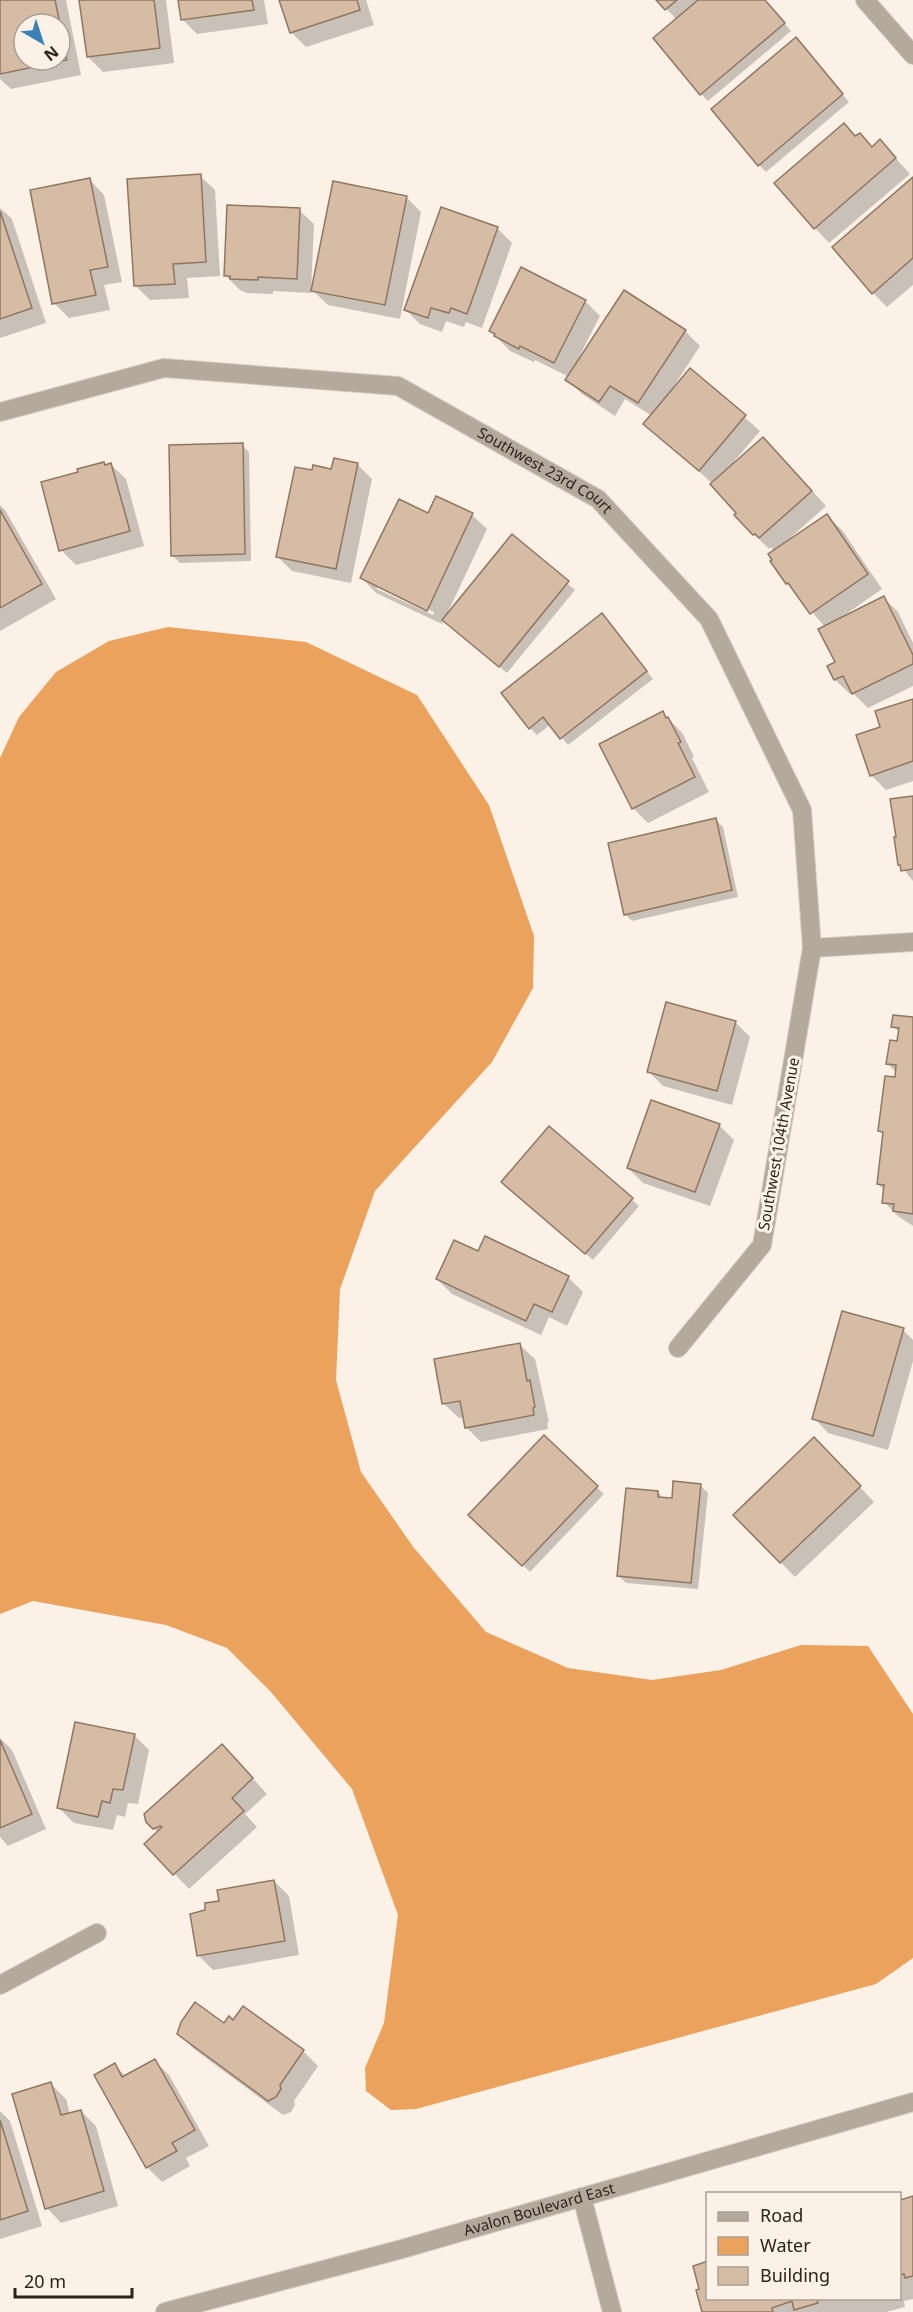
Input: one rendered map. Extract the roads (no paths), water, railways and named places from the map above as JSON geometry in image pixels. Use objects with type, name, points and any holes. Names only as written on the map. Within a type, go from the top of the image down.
[{"type":"street","points":[[865,0],[913,55]]},
{"type":"street","name":"Southwest 23rd Court","points":[[0,412],[164,368],[398,386],[598,499],[709,620],[802,810],[812,948]]},
{"type":"street","points":[[812,948],[913,942]]},
{"type":"street","name":"Southwest 104th Avenue","points":[[678,1348],[762,1245],[812,948]]},
{"type":"street","points":[[0,1985],[97,1933]]},
{"type":"street","name":"Avalon Boulevard East","points":[[165,2312],[402,2249],[913,2102]]},
{"type":"street","points":[[582,2197],[612,2312]]},
{"type":"water","points":[[168,627],[306,642],[417,695],[489,805],[534,936],[533,988],[492,1062],[375,1191],[340,1289],[336,1380],[361,1472],[414,1548],[486,1632],[568,1668],[652,1680],[721,1670],[801,1645],[868,1646],[913,1714],[913,1958],[876,1984],[416,2109],[391,2110],[366,2091],[365,2068],[384,2023],[398,1915],[352,1789],[271,1692],[227,1648],[166,1625],[33,1601],[0,1614],[0,758],[19,717],[56,672],[109,641]]}]
